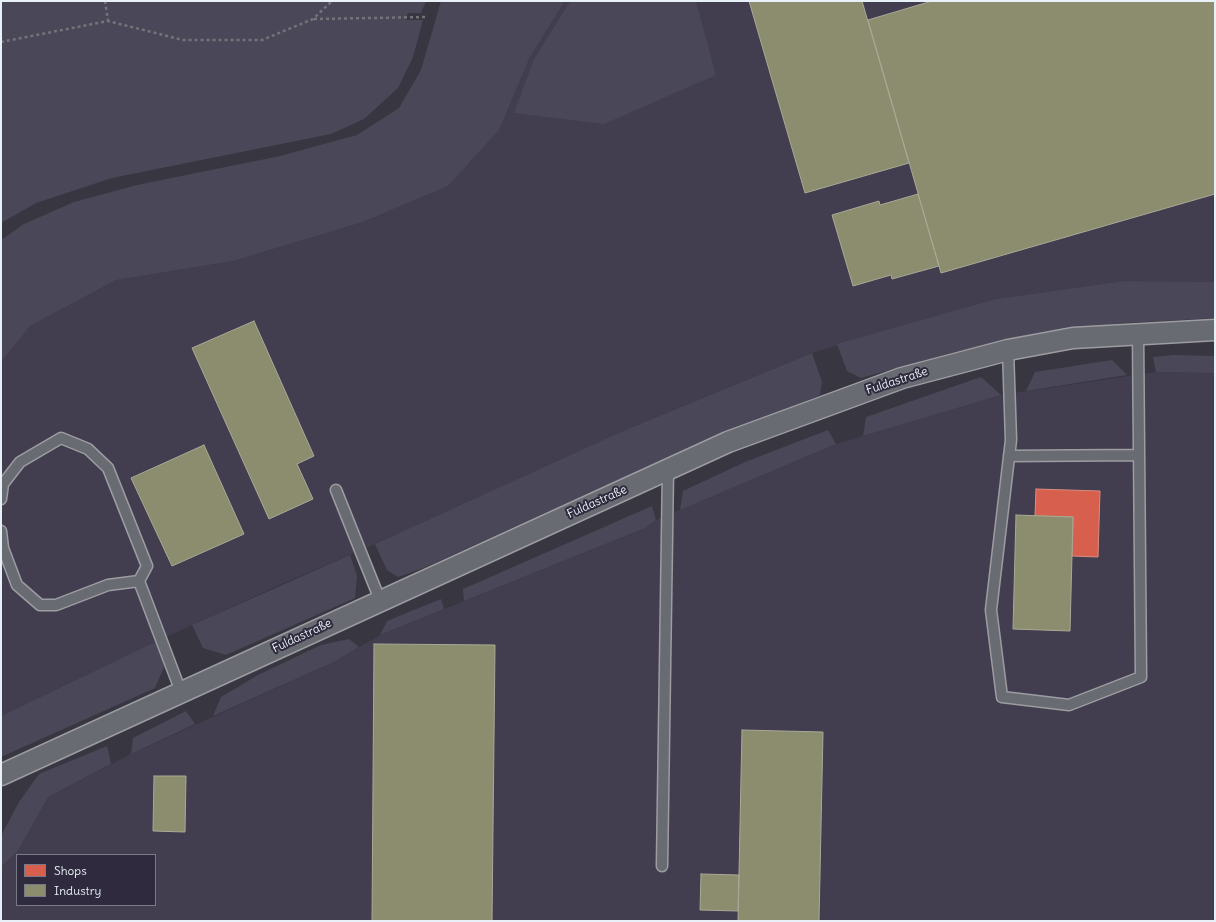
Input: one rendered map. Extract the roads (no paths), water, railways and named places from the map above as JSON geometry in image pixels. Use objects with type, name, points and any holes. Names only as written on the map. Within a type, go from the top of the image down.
[{"type":"street","name":"Fuldastraße","points":[[1,791],[5,774],[380,600],[728,442],[902,378],[1008,350],[1073,338],[1215,330]]},
{"type":"lane","points":[[1008,350],[1011,440],[991,610],[1002,697],[1069,705],[1140,677],[1138,334]]},
{"type":"lane","points":[[1,499],[3,484],[20,462],[61,438],[88,449],[108,468],[147,566],[139,581],[181,692]]},
{"type":"lane","points":[[1009,456],[1139,455]]},
{"type":"lane","points":[[662,866],[668,469]]},
{"type":"lane","points":[[336,490],[380,600]]},
{"type":"lane","points":[[1,531],[3,548],[17,585],[40,605],[56,605],[108,585],[139,581]]}]
